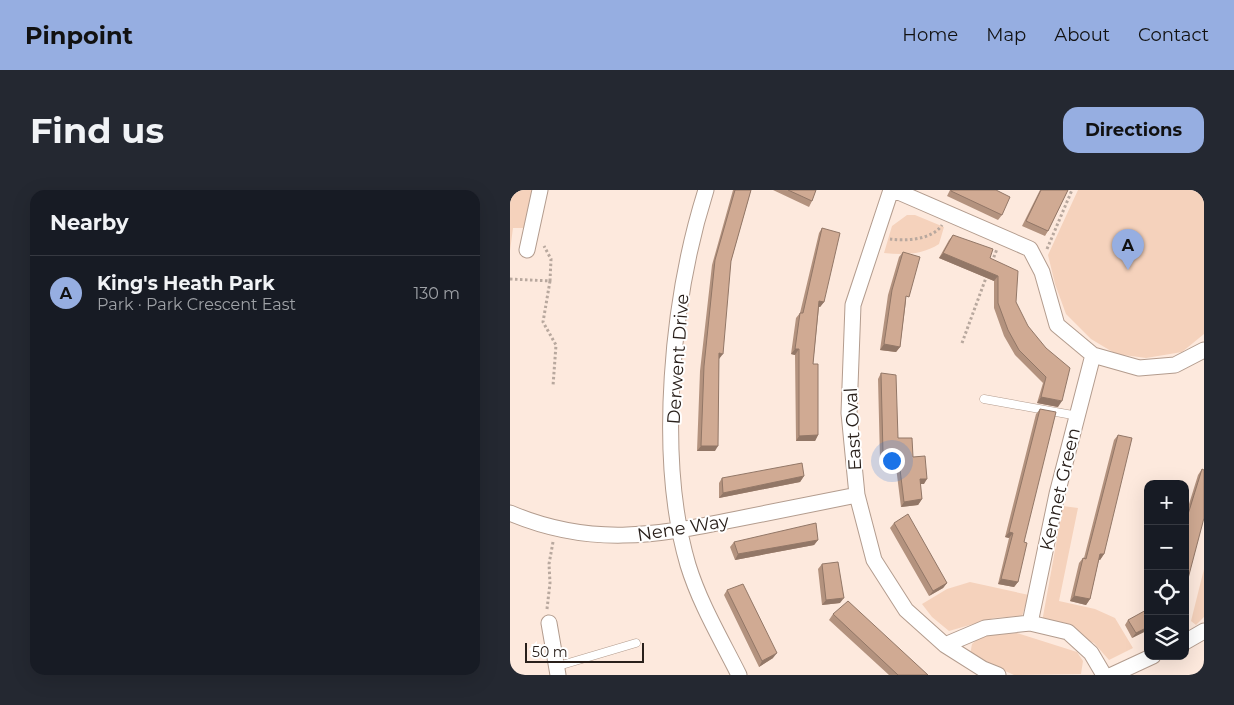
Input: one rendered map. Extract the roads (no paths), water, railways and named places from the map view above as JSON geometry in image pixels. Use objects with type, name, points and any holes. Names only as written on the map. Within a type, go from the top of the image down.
[{"type":"street","points":[[527,250],[540,190]]},
{"type":"street","name":"Derwent Drive","points":[[706,190],[688,260],[678,323],[672,438],[674,484],[688,564],[698,592],[739,675]]},
{"type":"street","points":[[892,190],[1030,250],[1040,268],[1057,325],[1093,355],[1139,368],[1175,364],[1204,350]]},
{"type":"street","name":"East Oval","points":[[892,190],[853,305],[849,413],[857,495],[874,560],[906,610],[944,645],[998,675]]},
{"type":"street","name":"Kennet Green","points":[[1030,623],[1057,494],[1093,355]]},
{"type":"street","name":"Nene Way","points":[[510,513],[555,529],[620,536],[681,531],[857,495]]},
{"type":"street","points":[[549,623],[557,671]]},
{"type":"street","points":[[944,645],[985,628],[1030,623],[1068,632],[1091,654],[1104,675]]},
{"type":"street","points":[[1189,640],[1204,631]]},
{"type":"street","points":[[1112,675],[1144,660]]},
{"type":"lane","points":[[984,399],[1078,416]]},
{"type":"lane","points":[[557,671],[636,643]]},
{"type":"place","name":"King's Heath Park","points":[[1128,270]]}]
